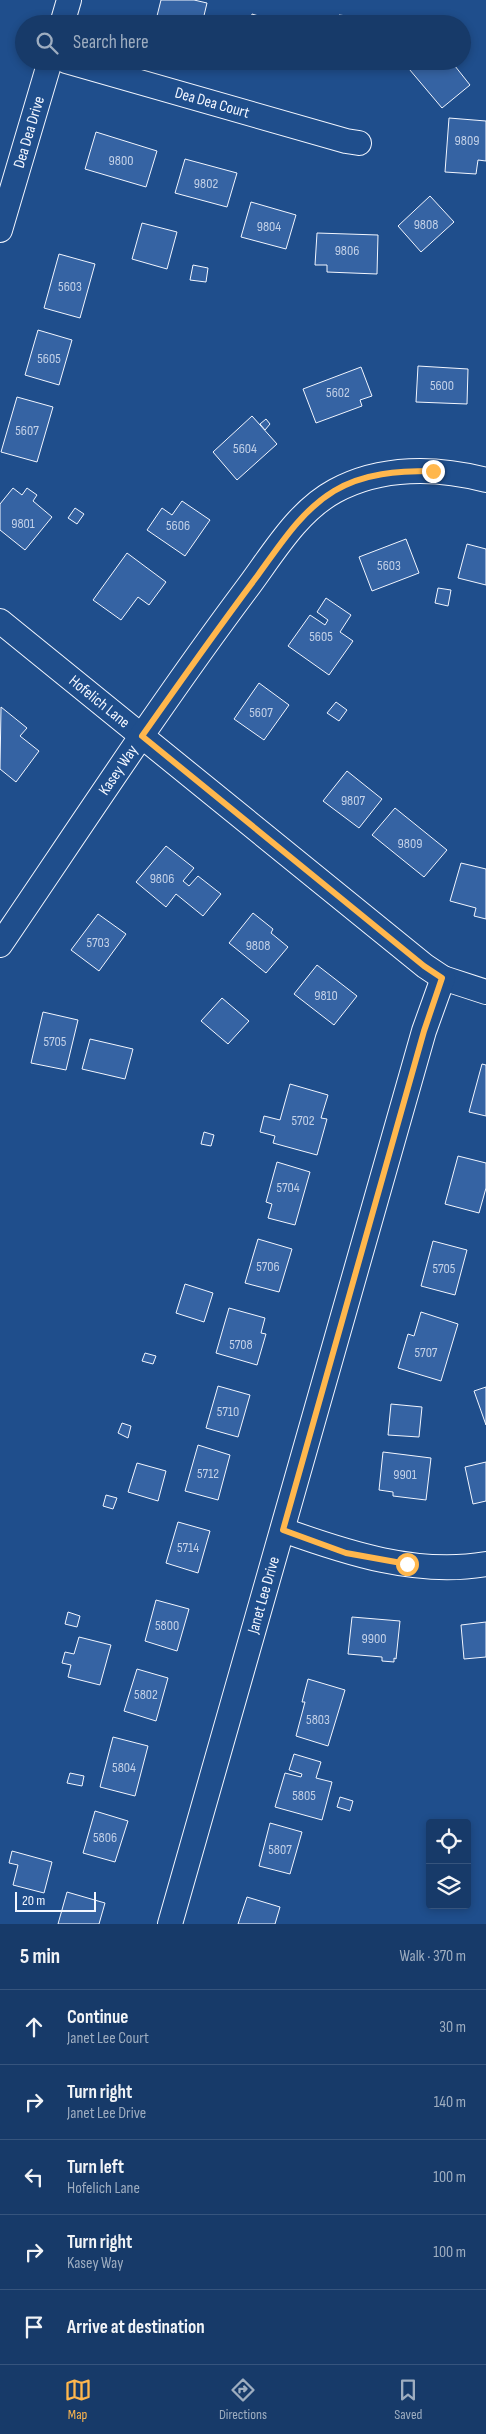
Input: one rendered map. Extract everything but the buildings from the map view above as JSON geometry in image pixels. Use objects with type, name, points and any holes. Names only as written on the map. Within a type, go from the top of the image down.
[{"type":"street","points":[[65,15],[69,0]]},
{"type":"street","name":"Dea Dea Drive","points":[[0,230],[47,70]]},
{"type":"street","name":"Dea Dea Court","points":[[98,70],[346,141],[359,143]]},
{"type":"street","name":"Kasey Way","points":[[0,945],[218,628],[299,521],[315,504],[334,491],[377,475],[433,471],[486,480]]},
{"type":"street","name":"Hofelich Lane","points":[[0,621],[424,966],[442,978],[486,992]]},
{"type":"street","name":"Janet Lee Drive","points":[[170,1924],[422,1041],[442,978]]},
{"type":"street","points":[[283,1530],[346,1553],[407,1564],[444,1566],[486,1564]]},
{"type":"route","points":[[407,1564],[346,1553],[283,1530],[424,1031],[442,978],[424,966],[142,736],[218,628],[299,521],[315,504],[334,491],[377,475],[404,471],[433,471]]}]
